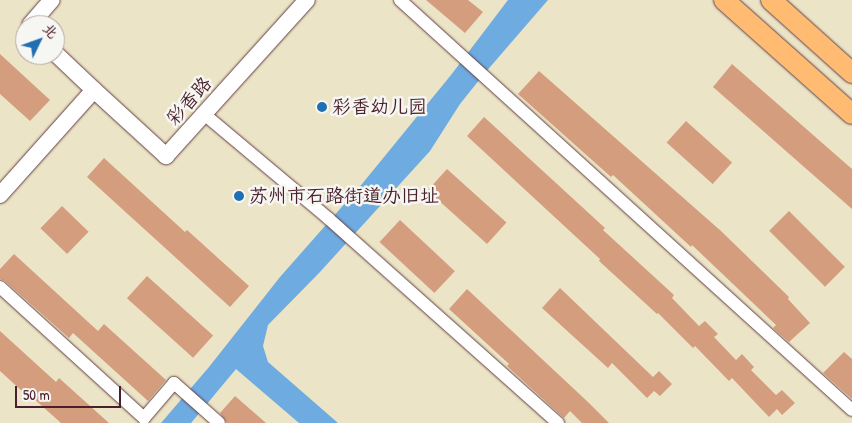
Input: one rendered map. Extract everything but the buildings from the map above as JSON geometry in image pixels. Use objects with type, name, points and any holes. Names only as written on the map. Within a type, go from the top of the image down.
[{"type":"main road","points":[[724,0],[852,114]]},
{"type":"main road","points":[[771,0],[852,73]]},
{"type":"street","points":[[39,15],[52,0]]},
{"type":"street","name":"彩香路","points":[[65,62],[166,156],[307,0]]},
{"type":"street","points":[[400,0],[852,410]]},
{"type":"street","points":[[0,195],[94,90]]},
{"type":"street","points":[[204,114],[329,219],[558,423]]},
{"type":"street","points":[[0,287],[144,418],[174,383],[219,423]]},
{"type":"water","points":[[508,0],[548,0],[460,104],[430,151],[320,272],[268,325],[263,346],[268,362],[338,423],[299,423],[236,369],[191,423],[161,423],[209,367],[280,277],[362,184],[451,75]]},
{"type":"place","name":"彩香幼儿园","points":[[322,107]]},
{"type":"place","name":"苏州市石路街道办旧址","points":[[239,196]]}]
